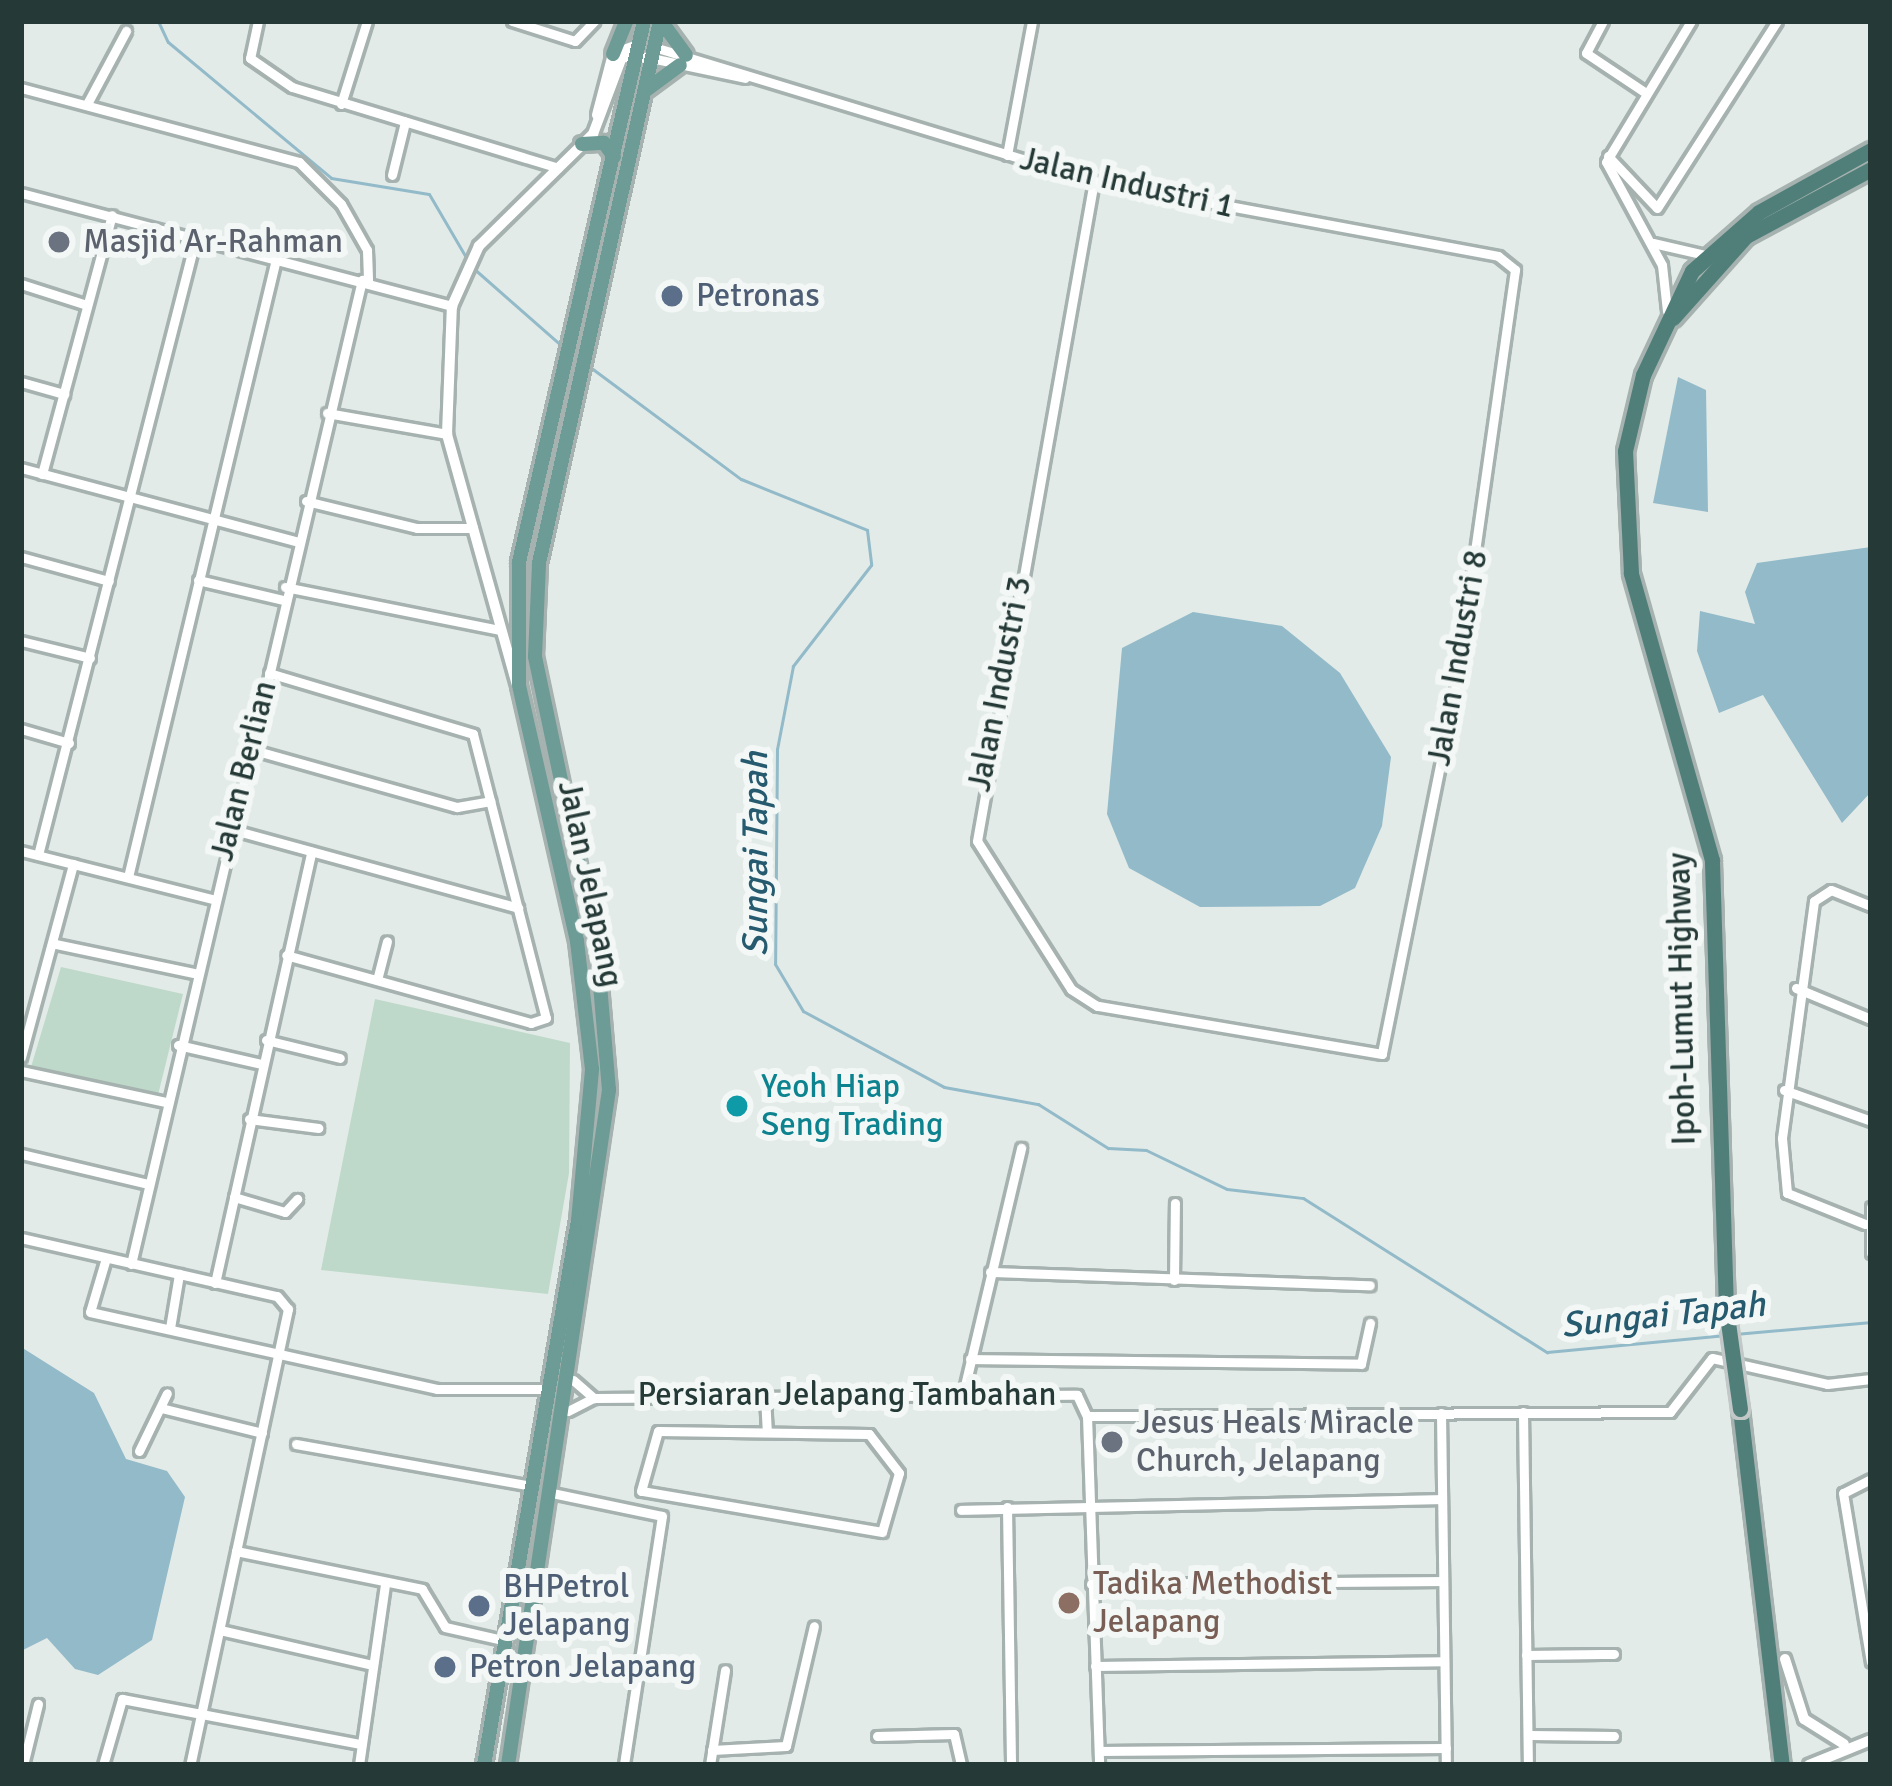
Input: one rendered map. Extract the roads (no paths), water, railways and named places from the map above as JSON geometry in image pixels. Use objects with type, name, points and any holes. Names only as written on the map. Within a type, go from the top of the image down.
[{"type":"highway","name":"Ipoh-Lumut Highway","points":[[1786,1765],[1785,1659],[1726,1308],[1712,860],[1638,601],[1621,498],[1633,405],[1667,311],[1708,254],[1871,150]]},
{"type":"highway","name":"Ipoh-Lumut Highway","points":[[1663,329],[1734,245],[1871,170]]},
{"type":"highway","name":"Ipoh-Lumut Highway","points":[[1762,1540],[1786,1765]]},
{"type":"main road","points":[[613,54],[626,21]]},
{"type":"main road","name":"Jalan Jelapang","points":[[484,1765],[551,1389],[592,1069],[578,941],[521,699],[517,617],[564,401],[644,94],[644,21]]},
{"type":"main road","points":[[644,94],[683,60],[660,21]]},
{"type":"main road","name":"Jalan Jelapang","points":[[581,336],[614,157],[645,51],[660,21]]},
{"type":"main road","points":[[582,144],[604,143],[614,157]]},
{"type":"main road","name":"Jalan Jelapang","points":[[508,1762],[573,1380],[609,1049],[535,656],[539,563],[564,401]]},
{"type":"main road","points":[[517,617],[535,656],[521,699]]},
{"type":"street","points":[[257,21],[250,58],[341,104],[557,168]]},
{"type":"street","points":[[341,104],[367,21]]},
{"type":"street","points":[[512,21],[584,40],[594,21]]},
{"type":"street","points":[[1007,155],[1032,21]]},
{"type":"street","points":[[1603,21],[1586,53],[1646,93]]},
{"type":"street","points":[[1667,311],[1649,240],[1607,178],[1607,156],[1691,21]]},
{"type":"street","points":[[1607,156],[1637,200],[1657,208],[1778,21]]},
{"type":"street","points":[[87,104],[126,31]]},
{"type":"street","points":[[582,144],[613,54],[645,51]]},
{"type":"street","points":[[521,699],[447,434],[452,306],[479,246],[582,144],[622,57],[645,51]]},
{"type":"street","name":"Jalan Industri 1","points":[[645,51],[1094,181],[1509,262]]},
{"type":"street","points":[[21,88],[299,162],[340,204],[367,250],[365,281]]},
{"type":"street","points":[[392,176],[405,122]]},
{"type":"street","name":"Jalan Industri 3","points":[[1094,181],[977,841],[1071,988],[1096,1006],[1382,1054]]},
{"type":"street","points":[[21,193],[452,306]]},
{"type":"street","points":[[42,474],[112,215]]},
{"type":"street","points":[[38,855],[196,238]]},
{"type":"street","points":[[1649,240],[1675,255],[1708,254]]},
{"type":"street","points":[[128,878],[276,259]]},
{"type":"street","name":"Jalan Industri 8","points":[[1382,1054],[1518,299],[1509,262]]},
{"type":"street","name":"Jalan Berlian","points":[[131,1264],[296,541],[365,281]]},
{"type":"street","points":[[21,284],[88,304]]},
{"type":"street","points":[[21,382],[64,394]]},
{"type":"street","points":[[327,413],[447,434]]},
{"type":"street","points":[[21,468],[296,541]]},
{"type":"street","points":[[306,501],[417,528],[473,528]]},
{"type":"street","points":[[21,557],[109,581]]},
{"type":"street","points":[[198,580],[283,600]]},
{"type":"street","points":[[286,587],[500,630]]},
{"type":"street","points":[[21,641],[90,658]]},
{"type":"street","points":[[268,673],[466,726],[545,1018],[286,955]]},
{"type":"street","points":[[21,729],[69,743]]},
{"type":"street","points":[[250,748],[457,807],[490,801]]},
{"type":"street","points":[[230,830],[518,908]]},
{"type":"street","points":[[21,851],[212,899]]},
{"type":"street","points":[[215,1283],[311,852]]},
{"type":"street","points":[[21,1058],[56,944],[73,864]]},
{"type":"street","points":[[1865,1224],[1784,1189],[1784,1090],[1796,988],[1814,901],[1832,890],[1871,906]]},
{"type":"street","points":[[377,980],[387,941]]},
{"type":"street","points":[[56,944],[194,973]]},
{"type":"street","points":[[1796,988],[1871,1019]]},
{"type":"street","points":[[266,1040],[340,1058]]},
{"type":"street","points":[[178,1045],[261,1064]]},
{"type":"street","points":[[21,1071],[166,1102]]},
{"type":"street","points":[[1784,1090],[1871,1121]]},
{"type":"street","points":[[250,1119],[318,1128]]},
{"type":"street","points":[[963,1394],[1021,1148]]},
{"type":"street","points":[[21,1154],[148,1184]]},
{"type":"street","points":[[234,1197],[285,1212],[298,1199]]},
{"type":"street","points":[[1174,1280],[1175,1203]]},
{"type":"street","points":[[1871,1207],[1865,1224],[1871,1253]]},
{"type":"street","points":[[21,1238],[277,1296],[288,1309],[190,1765]]},
{"type":"street","points":[[106,1258],[90,1312],[437,1390],[551,1389]]},
{"type":"street","points":[[990,1272],[1370,1285]]},
{"type":"street","points":[[170,1328],[178,1274]]},
{"type":"street","points":[[970,1360],[1366,1361],[1370,1323]]},
{"type":"street","points":[[1099,1765],[1087,1416],[1670,1412],[1712,1358],[1827,1384],[1871,1379]]},
{"type":"street","name":"Persiaran Jelapang Tambahan","points":[[573,1380],[594,1398]]},
{"type":"street","name":"Persiaran Jelapang Tambahan","points":[[568,1411],[594,1398],[1065,1391],[1087,1416]]},
{"type":"street","points":[[140,1451],[167,1393]]},
{"type":"street","points":[[765,1396],[767,1429]]},
{"type":"street","points":[[161,1408],[262,1433]]},
{"type":"street","points":[[1523,1412],[1528,1765]]},
{"type":"street","points":[[1441,1414],[1446,1765]]},
{"type":"street","points":[[637,1511],[641,1491],[658,1431],[869,1434],[896,1458],[873,1538],[641,1491]]},
{"type":"street","points":[[296,1444],[535,1487]]},
{"type":"street","points":[[1871,1479],[1843,1493],[1871,1662]]},
{"type":"street","points":[[552,1493],[662,1516],[625,1765]]},
{"type":"street","points":[[962,1510],[1440,1499]]},
{"type":"street","points":[[1006,1507],[1011,1765]]},
{"type":"street","points":[[236,1551],[422,1589],[445,1627],[507,1642]]},
{"type":"street","points":[[1091,1584],[1442,1581]]},
{"type":"street","points":[[359,1765],[385,1584]]},
{"type":"street","points":[[712,1750],[786,1746],[814,1626]]},
{"type":"street","points":[[220,1630],[373,1665]]},
{"type":"street","points":[[1526,1655],[1614,1654]]},
{"type":"street","points":[[1785,1659],[1804,1719],[1844,1744]]},
{"type":"street","points":[[1095,1666],[1443,1660]]},
{"type":"street","points":[[710,1765],[725,1670]]},
{"type":"street","points":[[103,1765],[122,1699],[361,1744]]},
{"type":"street","points":[[23,1765],[38,1704]]},
{"type":"street","points":[[877,1736],[954,1734],[961,1765]]},
{"type":"street","points":[[1528,1735],[1613,1736]]},
{"type":"street","points":[[1809,1765],[1844,1744],[1871,1740]]},
{"type":"street","points":[[1362,1748],[1362,1765]]},
{"type":"street","points":[[1099,1751],[1446,1748]]},
{"type":"street","points":[[1192,1749],[1192,1765]]},
{"type":"street","points":[[1276,1749],[1276,1765]]},
{"type":"water","points":[[1678,377],[1706,390],[1708,512],[1653,503]]},
{"type":"water","points":[[1871,547],[1871,792],[1842,823],[1763,695],[1719,713],[1697,651],[1700,611],[1755,624],[1745,592],[1757,563]]},
{"type":"water","points":[[1193,612],[1282,626],[1340,673],[1391,757],[1382,826],[1355,888],[1320,906],[1200,907],[1129,868],[1107,814],[1122,648]]},
{"type":"water","points":[[21,1347],[94,1393],[126,1459],[167,1471],[185,1497],[152,1640],[98,1675],[75,1669],[47,1638],[21,1651]]},
{"type":"waterway","name":"Sungai Tapah","points":[[158,21],[168,42],[331,178],[429,194],[467,259]]},
{"type":"waterway","points":[[472,267],[563,347]]},
{"type":"waterway","name":"Sungai Tapah","points":[[590,367],[741,479],[867,530],[871,565],[793,666],[777,749],[775,964],[803,1011],[944,1087],[1038,1104],[1108,1148],[1146,1150],[1227,1189],[1303,1198],[1547,1352],[1726,1335]]},
{"type":"waterway","name":"Sungai Tapah","points":[[1735,1334],[1871,1322]]},
{"type":"place","name":"Masjid Ar-Rahman","points":[[59,242]]},
{"type":"place","name":"Petronas","points":[[672,296]]},
{"type":"place","name":"Yeoh Hiap Seng Trading","points":[[737,1106]]},
{"type":"place","name":"Jesus Heals Miracle Church, Jelapang","points":[[1112,1442]]},
{"type":"place","name":"Tadika Methodist Jelapang","points":[[1069,1603]]},
{"type":"place","name":"BHPetrol Jelapang","points":[[479,1606]]},
{"type":"place","name":"Petron Jelapang","points":[[445,1667]]}]
